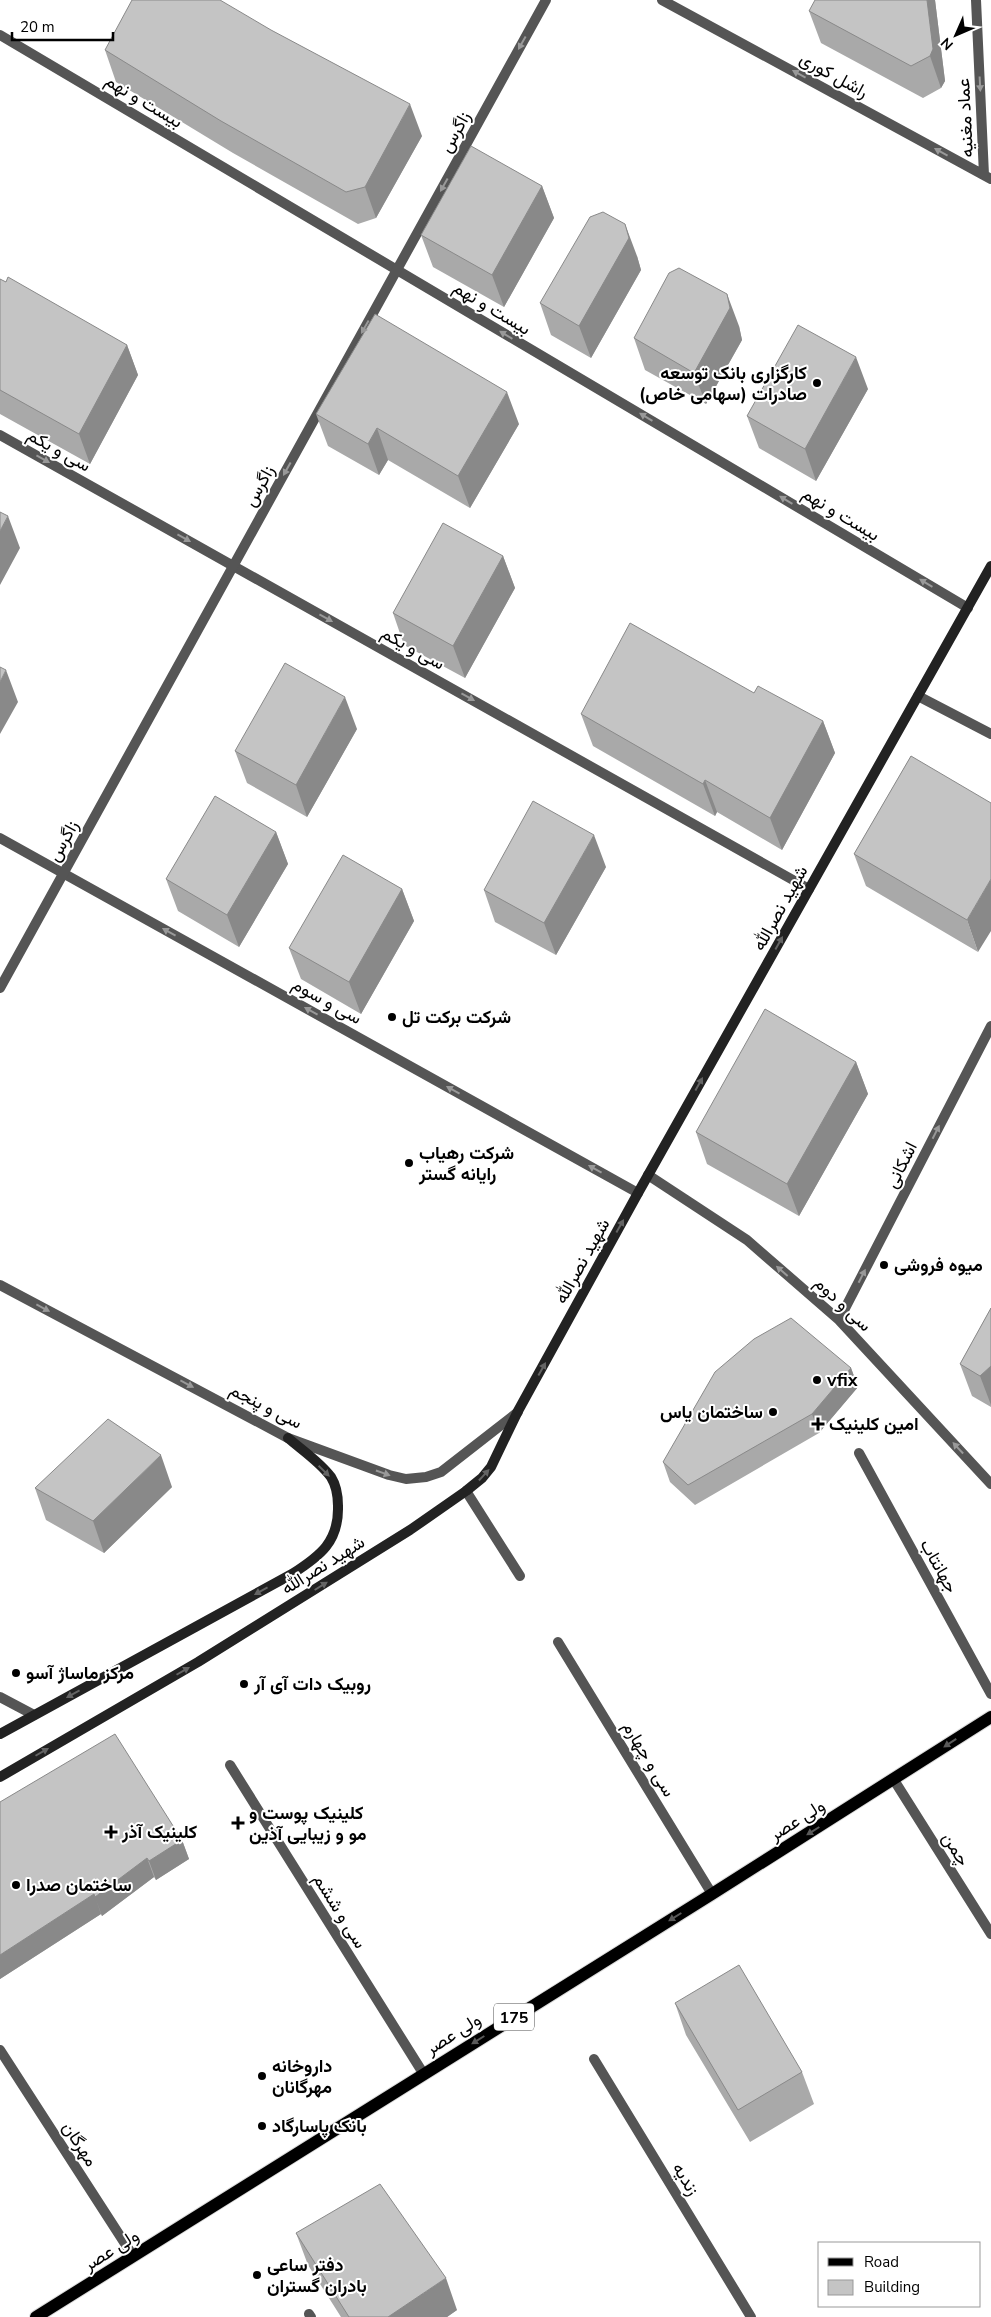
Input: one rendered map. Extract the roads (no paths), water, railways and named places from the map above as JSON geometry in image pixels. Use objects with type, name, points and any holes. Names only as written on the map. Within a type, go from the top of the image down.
[{"type":"main road","name":"شهید نصرالله","points":[[0,1777],[198,1662],[410,1530],[482,1478],[491,1467],[518,1411],[648,1175],[991,566]]},
{"type":"main road","name":"شهید نصرالله","points":[[0,1734],[283,1579],[316,1558],[328,1545],[336,1530],[338,1500],[334,1483],[329,1474],[288,1438]]},
{"type":"main road","name":"ولی عصر","points":[[36,2317],[423,2073],[894,1780],[991,1717]]},
{"type":"street","name":"زاگرس","points":[[0,988],[546,0]]},
{"type":"street","name":"راشل کوری","points":[[662,0],[988,177]]},
{"type":"street","name":"عماد مغنیه","points":[[976,0],[988,177]]},
{"type":"street","name":"بیست و نهم","points":[[0,35],[968,608]]},
{"type":"street","name":"سی و یکم","points":[[0,435],[809,889]]},
{"type":"street","points":[[918,696],[991,734]]},
{"type":"street","name":"سی و سوم","points":[[0,838],[638,1193]]},
{"type":"street","name":"اشکانی","points":[[839,1320],[991,1026]]},
{"type":"street","name":"سی و دوم","points":[[648,1175],[746,1240],[839,1320],[991,1484]]},
{"type":"street","name":"سی و پنجم","points":[[0,1285],[288,1438],[389,1475],[406,1479],[426,1477],[441,1472],[518,1411]]},
{"type":"street","name":"جهانتاب","points":[[859,1453],[991,1694]]},
{"type":"street","points":[[466,1491],[520,1576]]},
{"type":"street","name":"سی و چهارم","points":[[558,1642],[712,1894]]},
{"type":"street","points":[[0,1697],[34,1715]]},
{"type":"street","name":"سی و ششم","points":[[230,1765],[423,2073]]},
{"type":"street","name":"چمن","points":[[894,1780],[991,1934]]},
{"type":"street","name":"مهرگان","points":[[0,2050],[133,2256]]},
{"type":"street","name":"زندیه","points":[[594,2059],[751,2317]]},
{"type":"place","name":"کارگزاری بانک توسعه صادرات (سهامی خاص)","points":[[817,383]]},
{"type":"place","name":"شرکت برکت تل","points":[[392,1017]]},
{"type":"place","name":"شرکت رهیاب رایانه گستر","points":[[409,1163]]},
{"type":"place","name":"میوه فروشی","points":[[884,1265]]},
{"type":"place","name":"vfix","points":[[817,1380]]},
{"type":"place","name":"ساختمان یاس","points":[[773,1412]]},
{"type":"place","name":"امین کلینیک","points":[[818,1424]]},
{"type":"place","name":"مرکز ماساژ آسو","points":[[16,1673]]},
{"type":"place","name":"روبیک دات آی آر","points":[[244,1684]]},
{"type":"place","name":"کلینیک پوست و مو و زیبایی آذین","points":[[238,1823]]},
{"type":"place","name":"کلینیک آذر","points":[[111,1832]]},
{"type":"place","name":"ساختمان صدرا","points":[[16,1885]]},
{"type":"place","name":"داروخانه مهرگانان","points":[[262,2076]]},
{"type":"place","name":"بانک پاسارگاد","points":[[262,2126]]},
{"type":"place","name":"دفتر ساعی بادران گستران","points":[[257,2275]]}]
